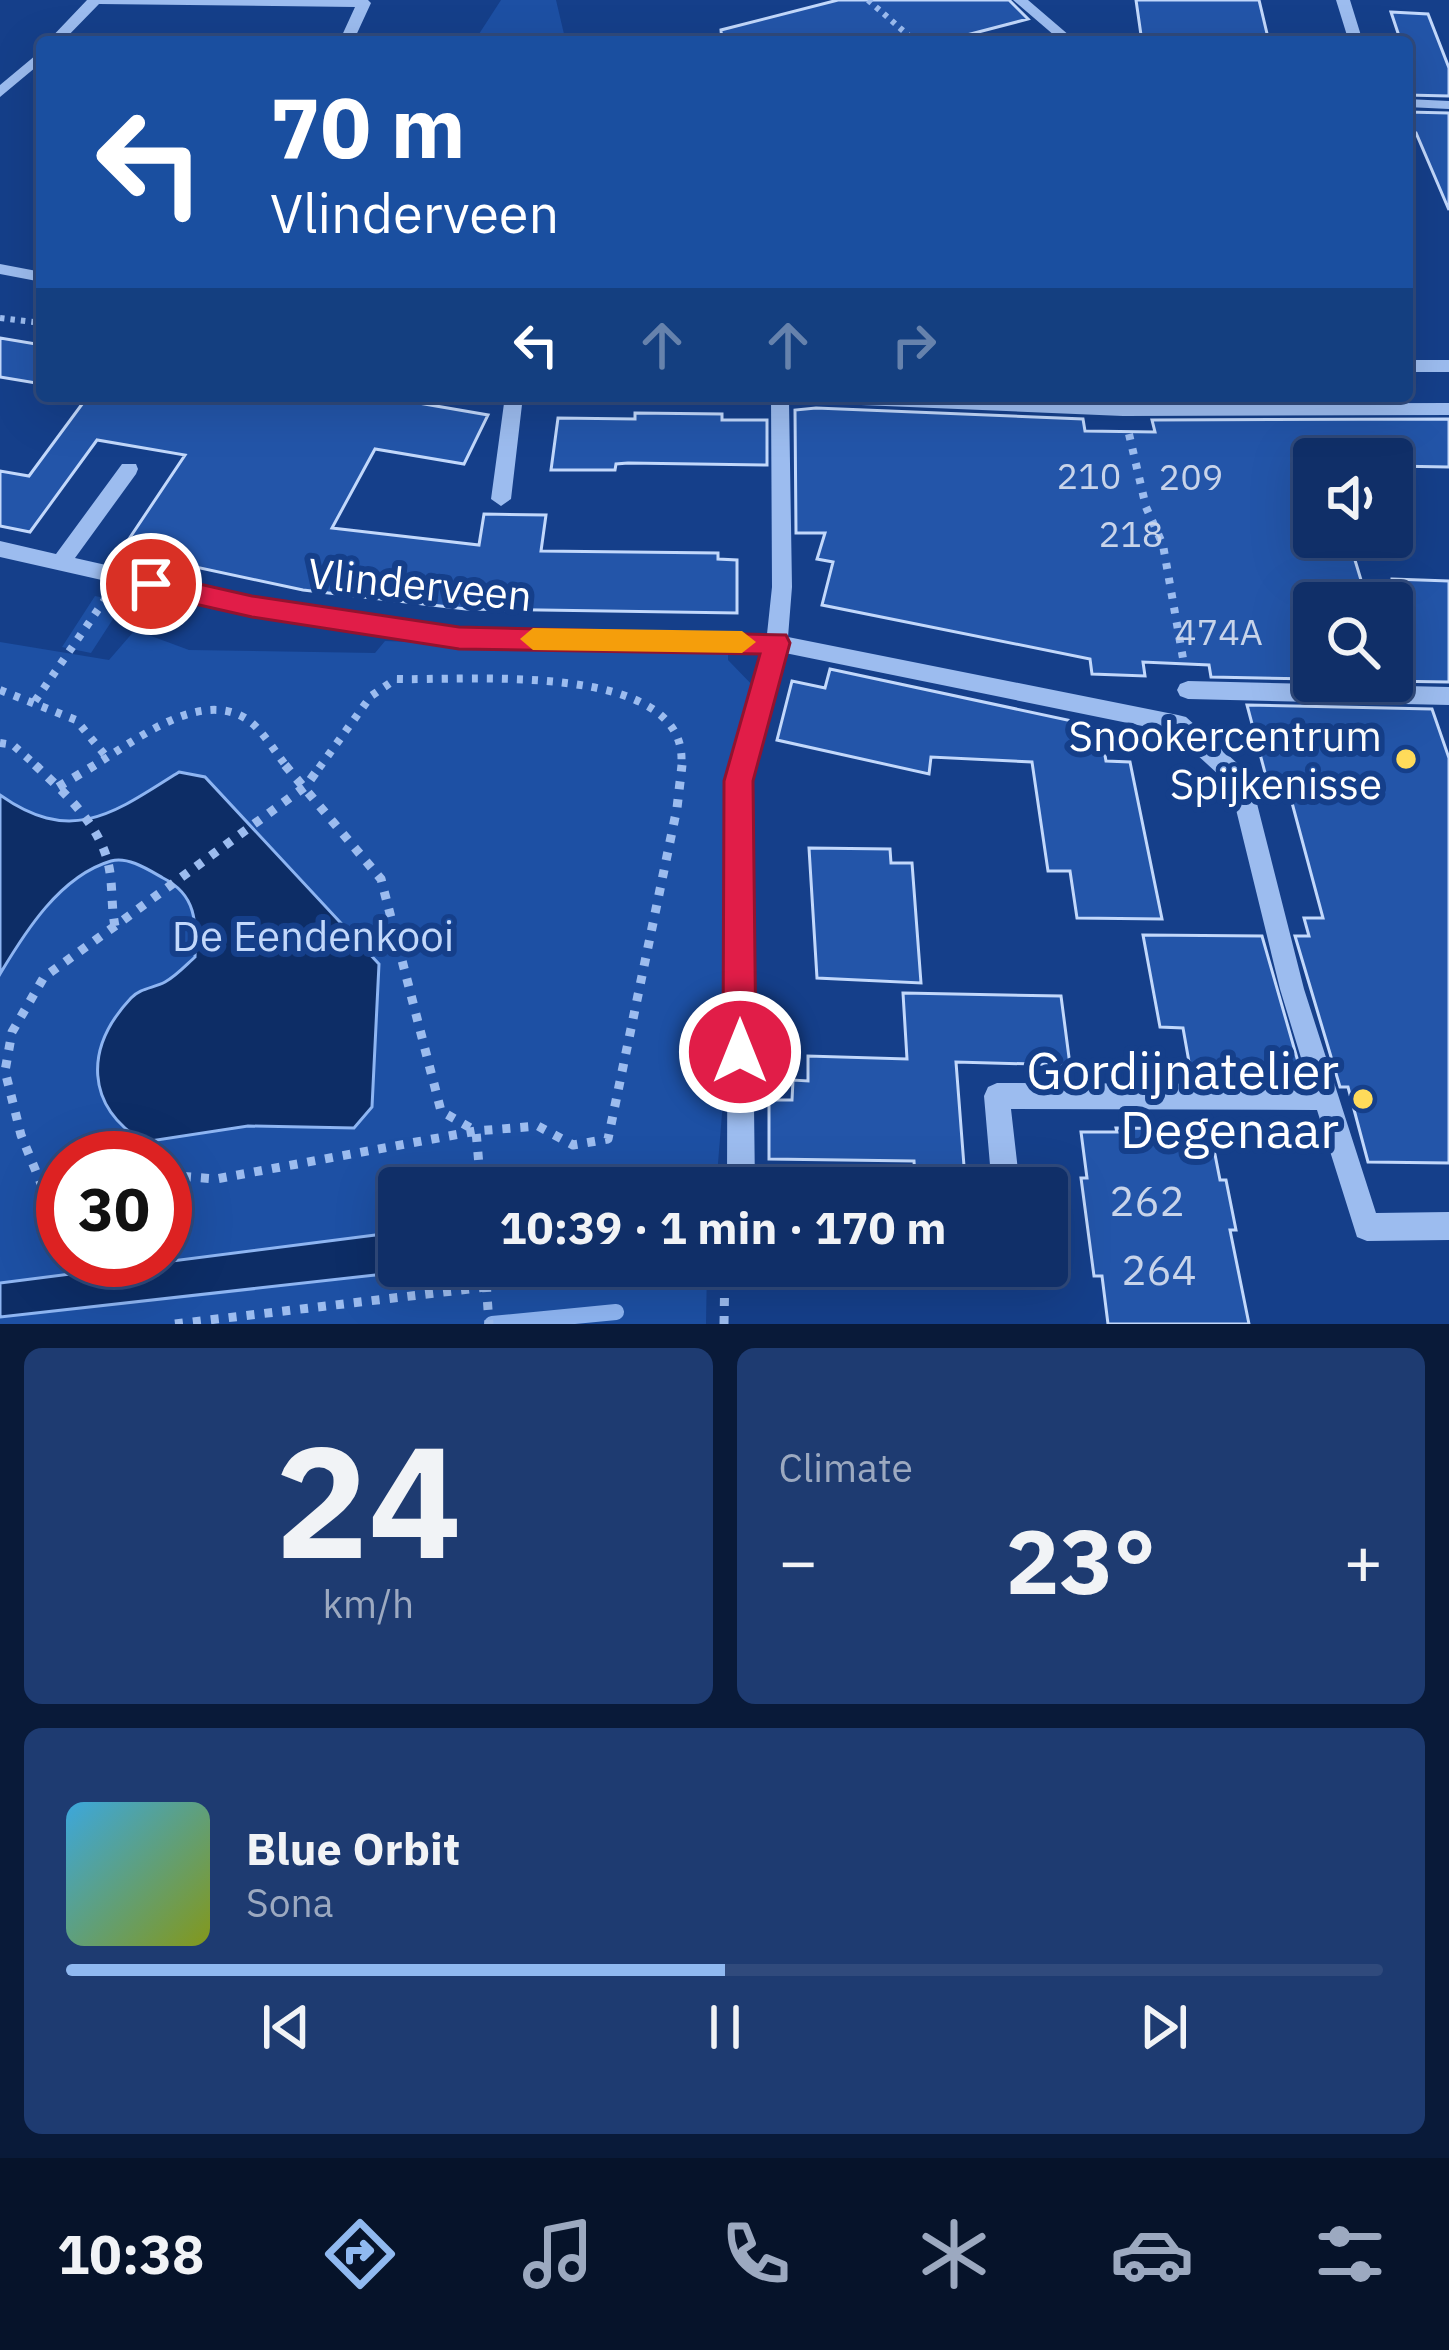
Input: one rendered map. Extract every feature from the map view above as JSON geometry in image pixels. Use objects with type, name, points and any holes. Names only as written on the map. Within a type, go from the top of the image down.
[{"type":"street","points":[[60,36],[95,0],[367,2],[349,36]]},
{"type":"street","points":[[1020,0],[1063,36]]},
{"type":"street","points":[[1343,0],[1355,36]]},
{"type":"street","points":[[0,93],[36,60]]},
{"type":"street","points":[[1413,103],[1449,105]]},
{"type":"street","points":[[0,269],[36,276]]},
{"type":"street","points":[[1413,366],[1449,366]]},
{"type":"street","points":[[501,499],[513,402]]},
{"type":"street","points":[[740,1167],[739,781],[777,643],[782,587],[783,402]]},
{"type":"street","points":[[929,402],[1123,410],[1449,409]]},
{"type":"street","points":[[61,562],[129,470]]},
{"type":"street","name":"Vlinderveen","points":[[0,549],[252,606],[459,638],[777,643],[1178,724],[1240,780],[1292,989],[1367,1227],[1449,1226]]},
{"type":"street","points":[[1188,690],[1449,696]]},
{"type":"street","points":[[1004,1167],[997,1096],[1326,1097]]},
{"type":"path","points":[[868,0],[909,36]]},
{"type":"path","points":[[0,318],[36,322]]},
{"type":"path","points":[[1123,410],[1146,508],[1163,545],[1188,690]]},
{"type":"path","points":[[35,701],[121,577]]},
{"type":"path","points":[[36,1172],[5,1071],[12,1032],[44,977],[306,786],[371,697],[396,679],[581,685],[630,694],[670,719],[682,754],[677,808],[608,1139],[573,1145],[538,1126],[476,1131],[216,1179],[192,1177]]},
{"type":"path","points":[[0,690],[64,710],[93,731],[109,760]]},
{"type":"path","points":[[58,787],[179,717],[227,712],[245,718],[381,879],[441,1111],[476,1131]]},
{"type":"path","points":[[0,743],[14,745],[81,812],[109,864],[107,896],[116,926]]},
{"type":"path","points":[[476,1131],[479,1167]]},
{"type":"path","points":[[176,1324],[492,1287]]},
{"type":"path","points":[[724,1324],[725,1287]]},
{"type":"path","points":[[486,1288],[489,1324]]},
{"type":"green space","points":[[501,0],[556,0],[564,34],[479,34]]},
{"type":"green space","points":[[95,596],[124,602],[91,653],[62,647]]},
{"type":"green space","name":"De Eendenkooi","points":[[135,630],[189,650],[375,653],[385,641],[728,654],[728,660],[758,691],[731,894],[727,1052],[718,1167],[378,1167],[378,1287],[707,1287],[706,1324],[0,1324],[0,642],[109,660]]},
{"type":"shaded area","points":[[179,772],[205,777],[379,964],[372,1107],[354,1128],[248,1126],[192,1135],[192,1131],[129,1131],[110,1111],[98,1075],[99,1056],[116,1017],[135,995],[169,980],[195,957],[188,901],[174,885],[138,865],[111,861],[76,879],[33,924],[0,974],[0,795],[49,819],[71,821],[113,811]]},
{"type":"shaded area","points":[[378,1235],[378,1275],[0,1317],[0,1283],[36,1278],[36,1287],[192,1287],[192,1258]]},
{"type":"building","points":[[838,0],[1009,0],[1028,19],[963,36],[722,36],[721,30]]},
{"type":"building","points":[[1136,0],[1259,0],[1268,36],[1141,36]]},
{"type":"building","points":[[1391,12],[1428,14],[1449,68],[1449,96],[1413,95],[1413,36],[1399,36]]},
{"type":"building","points":[[1413,112],[1449,113],[1449,210],[1416,133]]},
{"type":"building","points":[[0,338],[36,344],[36,383],[0,377]]},
{"type":"building","points":[[84,402],[413,402],[488,415],[464,464],[375,449],[332,528],[479,545],[484,514],[546,515],[541,551],[718,553],[718,559],[737,560],[737,613],[466,609],[303,590],[121,551],[185,455],[97,440],[30,532],[0,526],[0,471],[29,476]]},
{"type":"building","points":[[795,410],[1083,419],[1085,431],[1155,432],[1152,420],[1449,419],[1449,467],[1413,466],[1413,438],[1293,438],[1293,558],[1354,558],[1362,582],[1293,582],[1293,679],[1211,677],[1209,665],[1143,662],[1145,676],[1092,674],[1090,659],[822,605],[833,562],[817,559],[825,533],[796,533]]},
{"type":"building","points":[[635,413],[722,414],[722,420],[767,420],[767,465],[628,463],[616,464],[615,470],[551,470],[558,418],[635,419]]},
{"type":"building","points":[[1449,581],[1449,682],[1413,681],[1413,582],[1392,582]]},
{"type":"building","points":[[830,669],[1100,727],[1106,761],[1130,762],[1162,919],[1077,918],[1070,871],[1048,871],[1032,762],[931,757],[929,774],[777,740],[792,681],[825,688]]},
{"type":"building","points":[[1247,705],[1432,709],[1449,758],[1449,1163],[1368,1162],[1348,1087],[1340,1087],[1295,936],[1309,936],[1304,918],[1323,918],[1291,799],[1272,799]]},
{"type":"building","points":[[809,848],[890,849],[891,863],[912,863],[921,983],[817,978]]},
{"type":"building","points":[[1143,935],[1262,936],[1303,1079],[1192,1079],[1183,1028],[1160,1027]]},
{"type":"building","points":[[903,993],[1061,996],[1070,1065],[956,1062],[964,1167],[914,1167],[914,1161],[769,1159],[769,1100],[792,1100],[793,1080],[808,1081],[808,1056],[907,1059]]},
{"type":"building","points":[[1116,1128],[1210,1129],[1236,1230],[1230,1230],[1249,1324],[1108,1324],[1102,1276],[1094,1276],[1081,1178],[1087,1178],[1081,1132],[1117,1132]]},
{"type":"waterway","points":[[492,1324],[616,1312]]},
{"type":"slow traffic","points":[[533,639],[742,642]]},
{"type":"place","name":"Snookercentrum Spijkenisse","points":[[1406,759]]},
{"type":"place","name":"Gordijnatelier Degenaar","points":[[1363,1099]]},
{"type":"route","points":[[151,584],[252,606],[459,638],[777,643],[739,781],[740,1052]]}]
